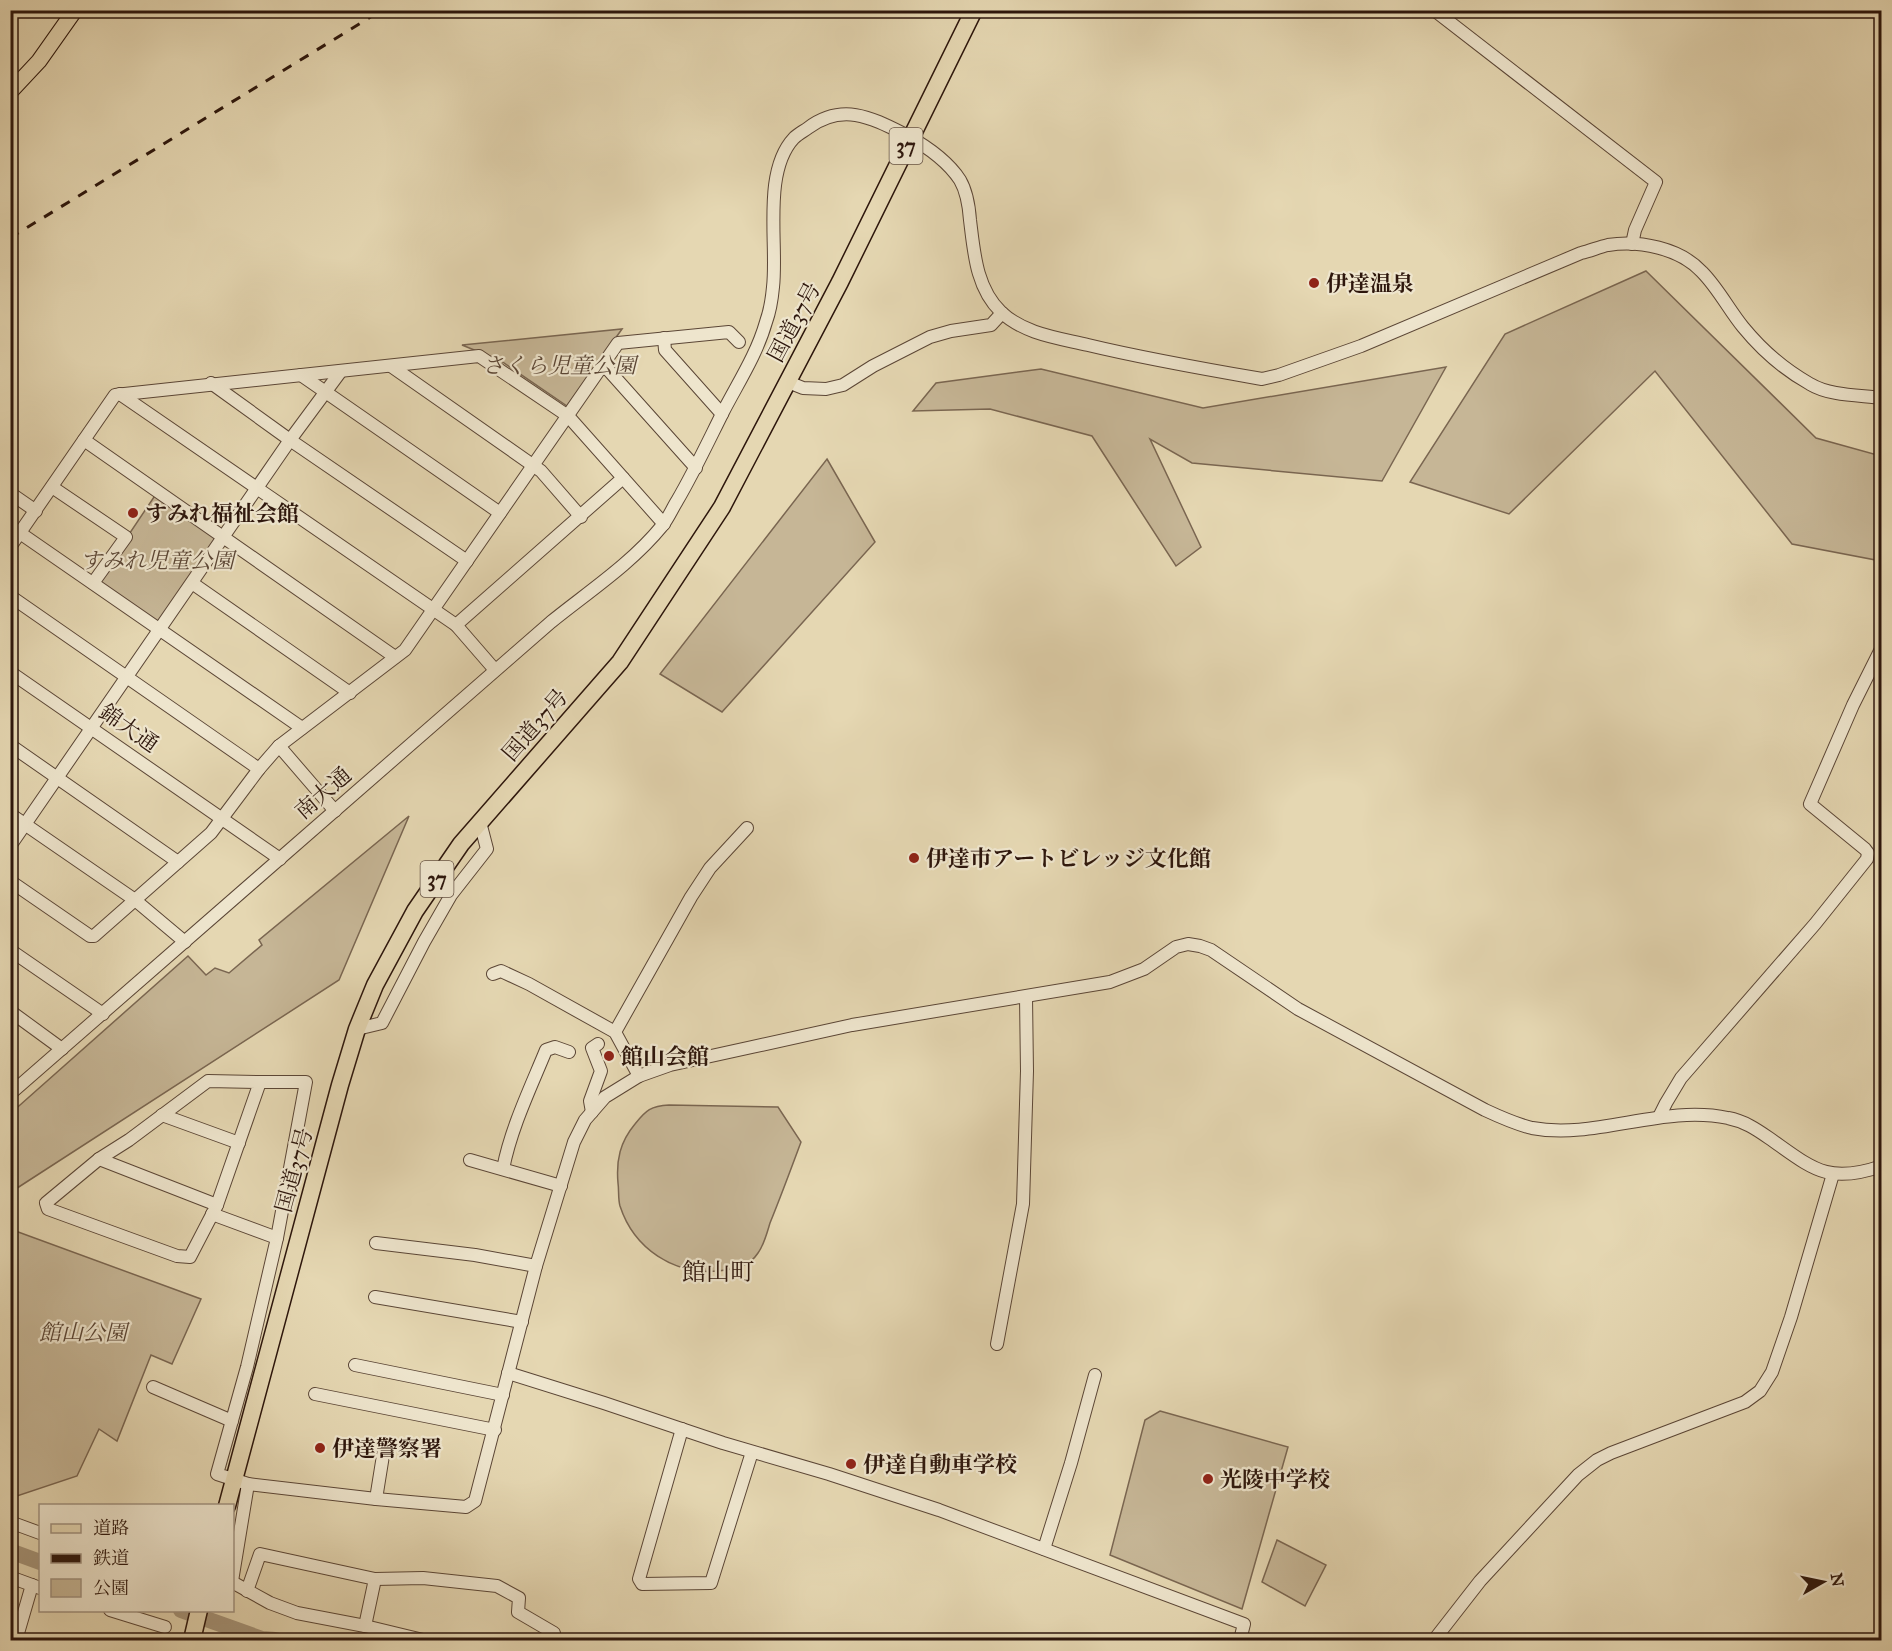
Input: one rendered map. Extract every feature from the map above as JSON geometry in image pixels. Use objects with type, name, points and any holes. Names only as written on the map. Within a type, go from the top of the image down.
[{"type":"highway","name":"国道37号","points":[[228,1504],[241,1482],[340,1085],[357,1029],[375,985],[415,911],[461,844],[620,662],[722,507],[840,282],[974,10]]},
{"type":"highway","points":[[192,1641],[199,1612]]},
{"type":"main road","points":[[10,92],[39,61],[75,10]]},
{"type":"street","points":[[1434,10],[1656,182],[1635,230],[1632,244]]},
{"type":"street","name":"南大通","points":[[13,1087],[63,1049],[551,622],[614,573],[664,524],[696,468],[752,357],[766,321],[773,286],[777,173],[783,156],[793,139],[819,119],[838,114],[856,114],[880,122],[910,137],[937,155],[961,181],[968,201],[977,272],[990,298],[1002,313]]},
{"type":"street","points":[[788,382],[803,388],[826,389],[843,385],[873,366],[930,337],[951,331],[991,325],[1002,313],[1017,324],[1040,334],[1140,358],[1262,379],[1361,346],[1581,253],[1608,245],[1632,244],[1650,246],[1678,254],[1702,271],[1757,343],[1811,385],[1836,393],[1881,398]]},
{"type":"street","points":[[10,881],[90,936],[94,936],[211,833],[279,746],[405,650],[618,343],[729,332],[740,342]]},
{"type":"street","points":[[664,338],[665,350],[722,414]]},
{"type":"street","points":[[10,547],[115,395],[479,356],[568,416],[664,524]]},
{"type":"street","points":[[603,364],[696,468]]},
{"type":"street","points":[[391,366],[541,471],[581,517]]},
{"type":"street","points":[[10,846],[290,440],[341,371]]},
{"type":"street","points":[[301,375],[500,513]]},
{"type":"street","points":[[211,383],[467,561]]},
{"type":"street","points":[[120,394],[456,625],[495,670]]},
{"type":"street","points":[[84,440],[395,657]]},
{"type":"street","points":[[456,625],[623,478]]},
{"type":"street","points":[[52,487],[126,537],[93,583]]},
{"type":"street","points":[[10,493],[36,511]]},
{"type":"street","points":[[20,533],[302,728]]},
{"type":"street","points":[[192,583],[350,693]]},
{"type":"street","points":[[10,596],[259,769]]},
{"type":"street","points":[[1659,1117],[1681,1078],[1815,924],[1867,859],[1868,853],[1865,849],[1810,804],[1881,647]]},
{"type":"street","name":"錦大通","points":[[10,672],[280,859]]},
{"type":"street","points":[[10,745],[178,862]]},
{"type":"street","points":[[279,746],[335,811]]},
{"type":"street","points":[[10,814],[135,900],[185,942]]},
{"type":"street","points":[[357,1029],[382,1023],[451,895],[487,849],[480,822]]},
{"type":"street","points":[[615,1032],[691,897],[710,868],[747,828]]},
{"type":"street","points":[[260,1082],[214,1209],[190,1257],[177,1256],[48,1209],[46,1203],[99,1159],[129,1140],[208,1081],[306,1082],[277,1238],[247,1367],[217,1474],[241,1482],[376,1499],[466,1507],[475,1501],[536,1266],[574,1142],[585,1120],[605,1097],[639,1076],[670,1065],[852,1024],[1110,982],[1144,969],[1176,946],[1188,944],[1211,950],[1298,1009],[1475,1105],[1514,1123],[1534,1128],[1563,1130],[1659,1117],[1706,1114],[1749,1124],[1808,1166],[1833,1174],[1849,1175],[1881,1166]]},
{"type":"street","points":[[10,950],[103,1014]]},
{"type":"street","points":[[493,974],[501,971],[529,984],[615,1032],[639,1076]]},
{"type":"street","points":[[998,1344],[1023,1204],[1027,1071],[1026,997]]},
{"type":"street","points":[[10,1011],[63,1049]]},
{"type":"street","points":[[592,1112],[590,1101],[601,1071],[592,1048],[598,1044]]},
{"type":"street","points":[[502,1169],[524,1103],[546,1050],[555,1047],[569,1052]]},
{"type":"street","points":[[162,1115],[239,1143]]},
{"type":"street","points":[[99,1159],[277,1238]]},
{"type":"street","points":[[470,1160],[561,1186]]},
{"type":"street","points":[[1434,1641],[1480,1581],[1578,1475],[1597,1460],[1701,1417],[1745,1402],[1760,1391],[1772,1372],[1791,1317],[1833,1174]]},
{"type":"street","points":[[376,1243],[475,1255],[536,1266]]},
{"type":"street","points":[[375,1298],[522,1322]]},
{"type":"street","points":[[355,1365],[503,1395]]},
{"type":"street","points":[[508,1373],[682,1430],[840,1478],[1044,1549],[1244,1624],[1240,1641]]},
{"type":"street","points":[[1044,1549],[1095,1375]]},
{"type":"street","points":[[153,1387],[232,1421]]},
{"type":"street","points":[[315,1394],[495,1430]]},
{"type":"street","points":[[682,1430],[639,1579],[642,1584],[711,1583],[752,1452]]},
{"type":"street","points":[[376,1499],[385,1443]]},
{"type":"street","points":[[234,1559],[241,1482]]},
{"type":"street","points":[[10,1522],[39,1533]]},
{"type":"street","points":[[248,1592],[260,1554],[375,1579],[423,1578],[497,1586],[519,1598],[518,1612],[554,1633],[555,1641]]},
{"type":"street","points":[[10,1577],[37,1586],[16,1641]]},
{"type":"street","points":[[365,1626],[375,1579]]},
{"type":"street","points":[[234,1582],[270,1603],[297,1613],[365,1626],[423,1641]]},
{"type":"street","points":[[118,1612],[144,1615],[165,1627]]},
{"type":"green space","points":[[1646,271],[1816,438],[1881,456],[1881,561],[1792,544],[1655,371],[1509,514],[1410,482],[1505,334]]},
{"type":"green space","name":"さくら児童公園","points":[[622,329],[567,406],[501,361],[462,345]]},
{"type":"green space","points":[[1446,367],[1382,481],[1192,463],[1150,439],[1201,547],[1176,566],[1092,436],[990,409],[913,411],[936,383],[1041,369],[1203,408]]},
{"type":"green space","points":[[827,459],[875,542],[722,712],[660,674]]},
{"type":"green space","name":"すみれ児童公園","points":[[156,494],[217,540],[156,625],[97,582]]},
{"type":"green space","points":[[409,816],[339,980],[11,1192],[11,1113],[188,956],[206,975],[215,968],[229,973],[262,945],[259,940]]},
{"type":"green space","points":[[658,1106],[778,1107],[801,1142],[762,1246],[754,1258],[746,1264],[718,1271],[702,1271],[671,1264],[646,1247],[626,1221],[619,1203],[619,1159],[623,1145],[630,1131],[646,1112]]},
{"type":"green space","name":"館山公園","points":[[10,1229],[201,1299],[172,1364],[151,1355],[117,1441],[99,1429],[77,1476],[11,1498]]},
{"type":"green space","points":[[1160,1411],[1288,1447],[1242,1609],[1110,1555],[1145,1420]]},
{"type":"green space","points":[[1277,1540],[1326,1565],[1305,1606],[1262,1582]]},
{"type":"waterway","points":[[10,1551],[39,1562]]},
{"type":"waterway","points":[[187,1612],[262,1639],[275,1640]]},
{"type":"railway","points":[[10,238],[382,10]]},
{"type":"place","name":"伊達温泉","points":[[1314,283]]},
{"type":"place","name":"すみれ福祉会館","points":[[133,513]]},
{"type":"place","name":"伊達市アートビレッジ文化館","points":[[914,858]]},
{"type":"place","name":"館山会館","points":[[609,1056]]},
{"type":"place","name":"伊達警察署","points":[[320,1448]]},
{"type":"place","name":"伊達自動車学校","points":[[851,1464]]},
{"type":"place","name":"光陵中学校","points":[[1208,1479]]},
{"type":"district","name":"館山町","points":[[718,1272]]}]
